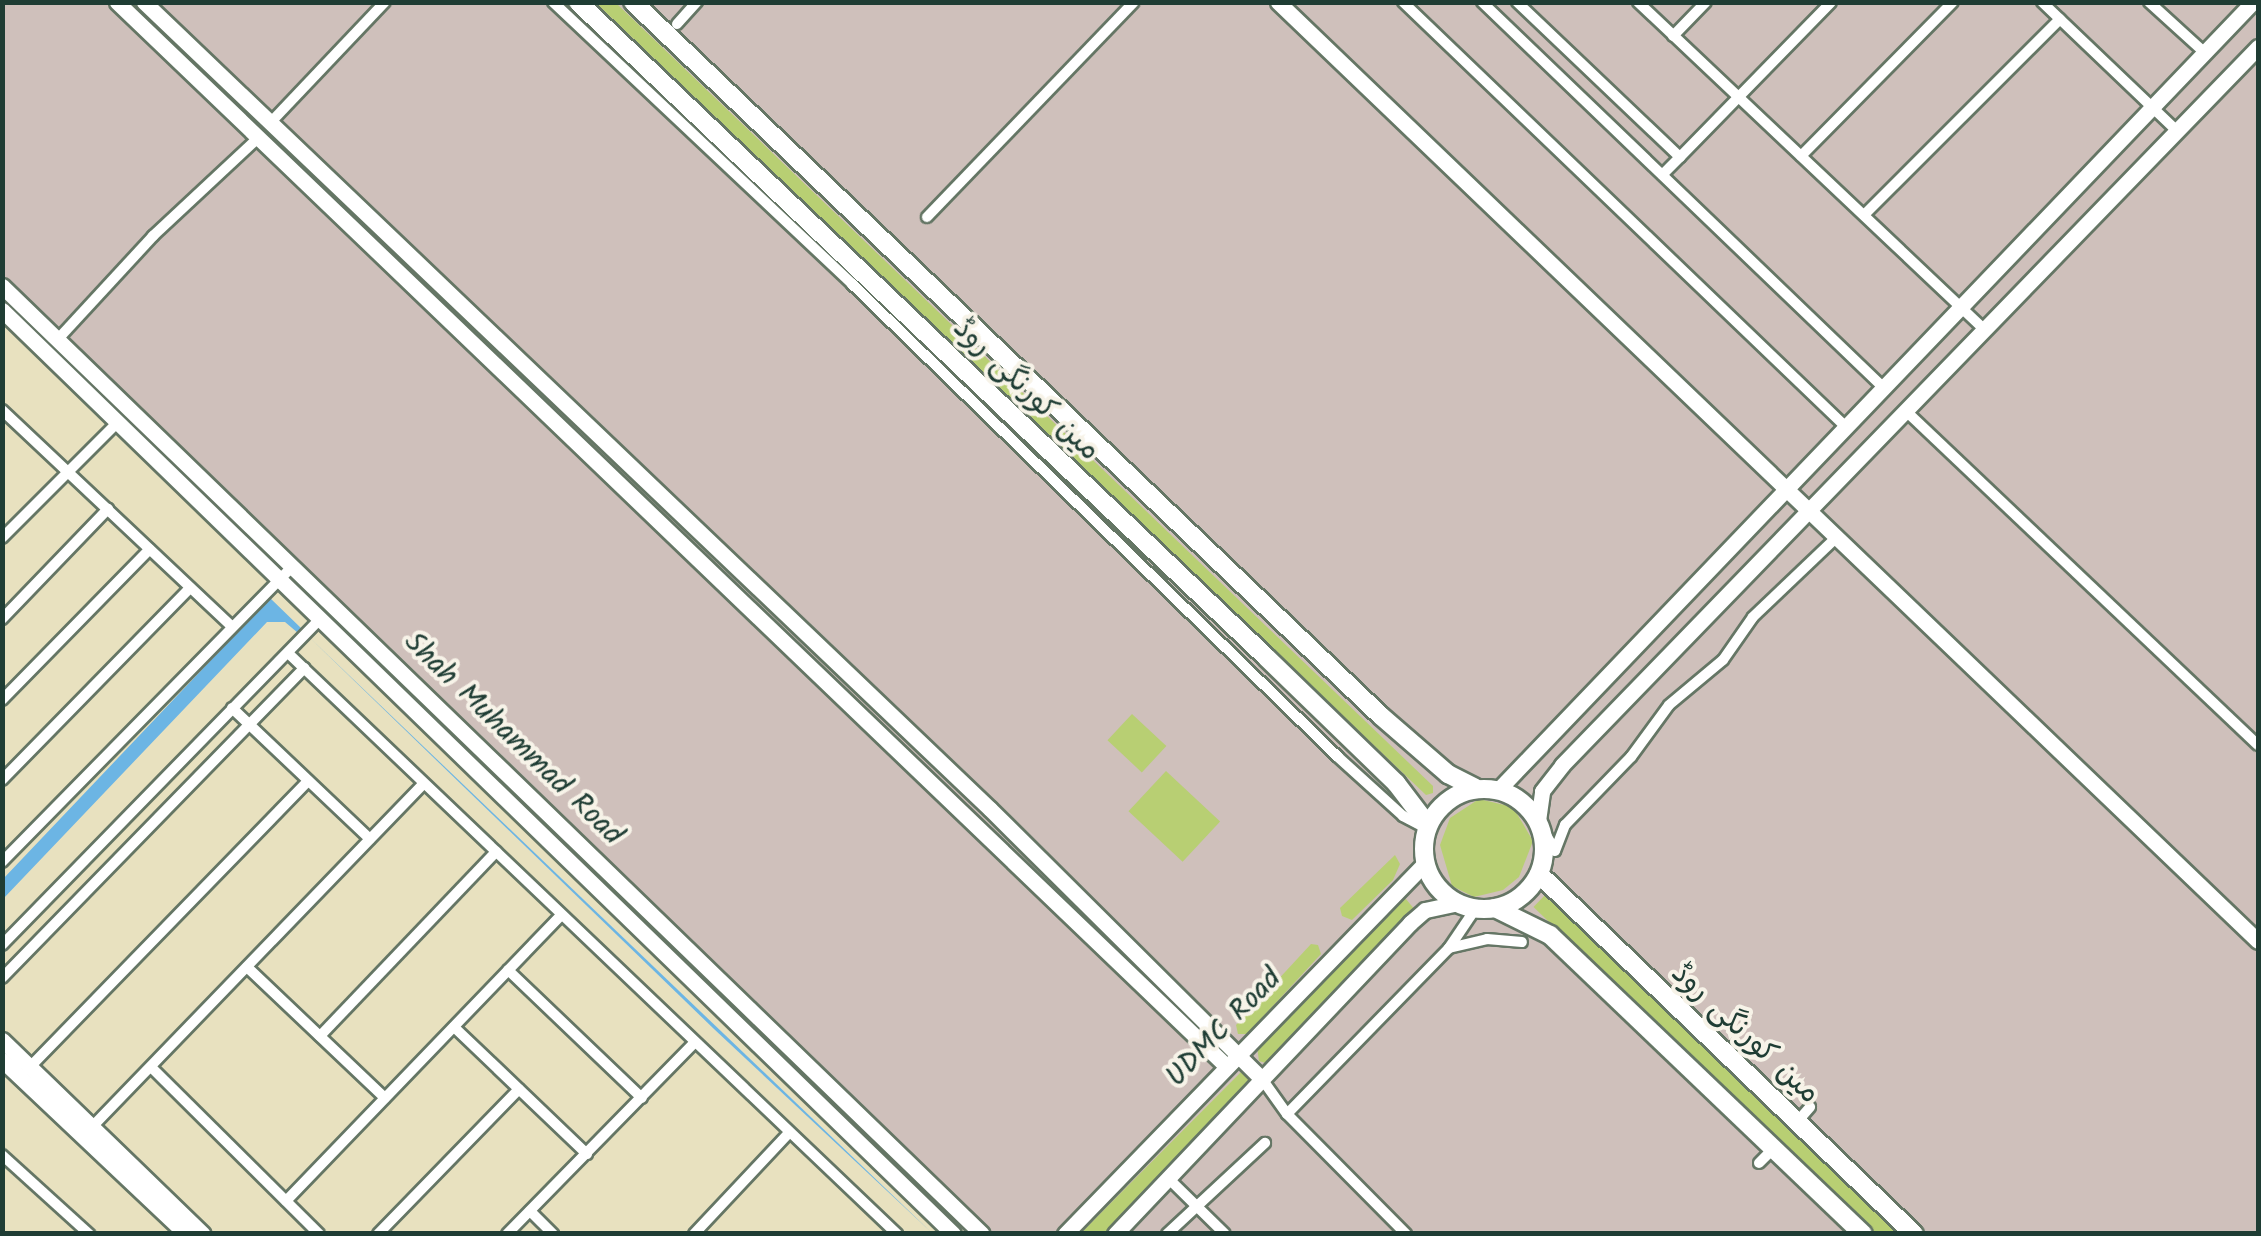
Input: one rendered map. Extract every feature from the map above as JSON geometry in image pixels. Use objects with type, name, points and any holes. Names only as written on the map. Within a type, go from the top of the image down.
[{"type":"main road","points":[[117,2],[1226,1066]]},
{"type":"main road","points":[[144,2],[990,808],[1239,1052],[1262,1080]]},
{"type":"main road","name":"مین کورنگی روڈ","points":[[578,2],[1268,658],[1396,783],[1427,827]]},
{"type":"main road","name":"مین کورنگی روڈ","points":[[634,2],[1387,710],[1448,774],[1475,788]]},
{"type":"main road","points":[[1278,2],[2258,941]]},
{"type":"main road","points":[[1498,790],[2253,2]]},
{"type":"main road","points":[[1538,820],[1522,802],[1498,790],[1475,788],[1439,807],[1427,827],[1425,863],[1443,893],[1467,906],[1495,908],[1514,901],[1539,874],[1544,851],[1537,802],[1551,777],[2258,47]]},
{"type":"main road","points":[[245,124],[260,109]]},
{"type":"main road","name":"Shah Muhammad Road","points":[[2,286],[982,1234]]},
{"type":"main road","name":"Shah Muhammad Road","points":[[2,310],[279,580],[312,628],[953,1234]]},
{"type":"main road","points":[[575,441],[588,426]]},
{"type":"main road","points":[[667,530],[682,514]]},
{"type":"main road","points":[[750,610],[766,595]]},
{"type":"main road","points":[[880,733],[895,719]]},
{"type":"main road","points":[[976,823],[990,808]]},
{"type":"main road","name":"UDMC Road","points":[[1065,1234],[1425,863]]},
{"type":"main road","name":"مین کورنگی روڈ","points":[[1539,874],[1914,1234]]},
{"type":"main road","name":"UDMC Road","points":[[1115,1234],[1410,923],[1425,910],[1467,906]]},
{"type":"main road","name":"مین کورنگی روڈ","points":[[1495,908],[1550,935],[1864,1234]]},
{"type":"main road","points":[[2,1040],[25,1072],[136,1180],[182,1232]]},
{"type":"main road","points":[[2,1060],[25,1072]]},
{"type":"main road","points":[[136,1180],[203,1234]]},
{"type":"street","points":[[272,121],[385,2]]},
{"type":"street","points":[[553,2],[1374,791],[1427,827]]},
{"type":"street","points":[[677,24],[697,2]]},
{"type":"street","points":[[927,216],[1134,2]]},
{"type":"street","points":[[1403,2],[1846,427]]},
{"type":"street","points":[[1482,2],[1884,388]]},
{"type":"street","points":[[1517,2],[1680,157]]},
{"type":"street","points":[[1638,2],[1984,328]]},
{"type":"street","points":[[1673,36],[1706,2]]},
{"type":"street","points":[[1662,175],[1831,2]]},
{"type":"street","points":[[1801,156],[1953,2]]},
{"type":"street","points":[[2042,2],[2177,132]]},
{"type":"street","points":[[2150,2],[2205,53]]},
{"type":"street","points":[[1864,215],[2060,19]]},
{"type":"street","points":[[59,338],[154,236],[259,138]]},
{"type":"street","points":[[2,410],[232,627]]},
{"type":"street","points":[[1906,411],[2258,745]]},
{"type":"street","points":[[2,538],[118,422]]},
{"type":"street","points":[[2,619],[108,510]]},
{"type":"street","points":[[1538,820],[1555,852],[1565,826],[1631,757],[1670,704],[1722,660],[1753,617],[1836,538]]},
{"type":"street","points":[[2,700],[150,549]]},
{"type":"street","points":[[2,862],[293,566]]},
{"type":"street","points":[[2,780],[190,588]]},
{"type":"street","points":[[2,945],[312,628]]},
{"type":"street","points":[[288,653],[895,1233]]},
{"type":"street","points":[[1253,672],[1268,658]]},
{"type":"street","points":[[2,978],[304,668]]},
{"type":"street","points":[[232,708],[370,840]]},
{"type":"street","points":[[25,1072],[308,781]]},
{"type":"street","points":[[88,1132],[423,784]]},
{"type":"street","points":[[320,1036],[496,852]]},
{"type":"street","points":[[1287,1114],[1448,948],[1467,906]]},
{"type":"street","points":[[286,1201],[561,916]]},
{"type":"street","points":[[1448,948],[1487,939],[1522,942]]},
{"type":"street","points":[[247,967],[385,1098]]},
{"type":"street","points":[[508,970],[642,1098]]},
{"type":"street","points":[[454,1027],[588,1154]]},
{"type":"street","points":[[508,1234],[693,1044]]},
{"type":"street","points":[[152,1068],[319,1234]]},
{"type":"street","points":[[1262,1080],[1287,1114],[1406,1234]]},
{"type":"street","points":[[378,1234],[518,1088]]},
{"type":"street","points":[[1797,1122],[1810,1107]]},
{"type":"street","points":[[694,1234],[788,1134]]},
{"type":"street","points":[[1167,1234],[1265,1143]]},
{"type":"street","points":[[1760,1163],[1774,1148]]},
{"type":"street","points":[[2,1155],[88,1234]]},
{"type":"street","points":[[1169,1179],[1226,1234]]},
{"type":"street","points":[[530,1211],[553,1234]]},
{"type":"shaded area","points":[[2,3],[2258,3],[2258,1233],[966,1233],[3,311]]},
{"type":"green space","points":[[596,3],[616,3],[1433,786],[1433,793],[1426,795]]},
{"type":"green space","points":[[1132,714],[1166,746],[1142,772],[1107,740]]},
{"type":"green space","points":[[1166,771],[1220,821],[1183,862],[1128,811]]},
{"type":"green space","points":[[1479,799],[1513,807],[1533,841],[1519,877],[1503,890],[1474,897],[1452,886],[1440,845],[1450,818]]},
{"type":"green space","points":[[1395,855],[1400,864],[1393,880],[1352,920],[1342,916],[1340,908]]},
{"type":"green space","points":[[1546,894],[1898,1234],[1872,1234],[1533,907]]},
{"type":"green space","points":[[1406,899],[1415,910],[1269,1064],[1259,1061],[1257,1047],[1396,901]]},
{"type":"green space","points":[[1311,944],[1318,945],[1321,954],[1247,1034],[1238,1034],[1236,1025]]},
{"type":"green space","points":[[1245,1068],[1250,1070],[1252,1081],[1106,1233],[1080,1234]]},
{"type":"water","points":[[270,598],[302,629],[298,633],[285,622],[267,622],[3,899],[3,879]]},
{"type":"water","points":[[308,636],[932,1233],[714,1029]]}]
